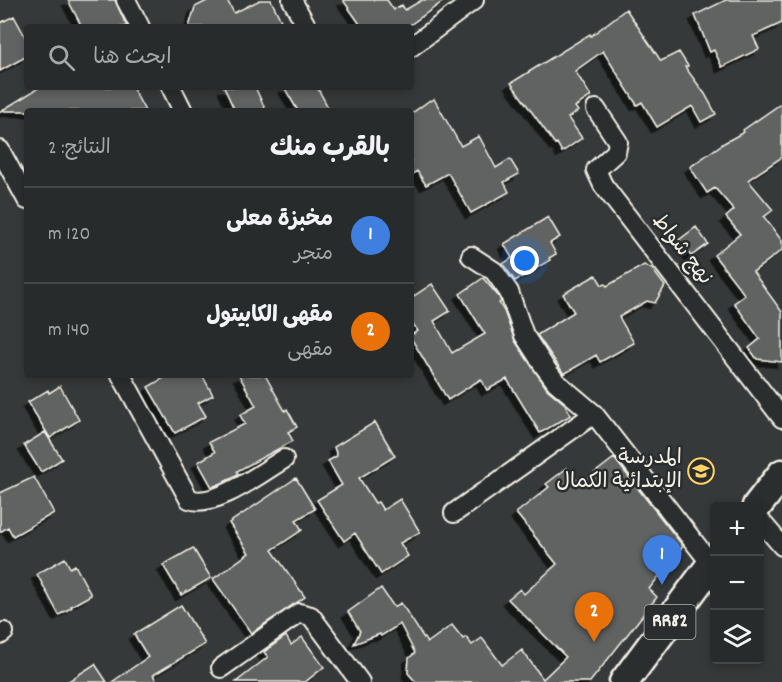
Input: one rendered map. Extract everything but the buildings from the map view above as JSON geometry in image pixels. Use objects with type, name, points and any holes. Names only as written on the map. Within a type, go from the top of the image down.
[{"type":"main road","points":[[760,502],[782,474]]},
{"type":"main road","name":"RR82","points":[[624,682],[710,567]]},
{"type":"street","points":[[126,0],[138,24]]},
{"type":"street","points":[[292,0],[305,24]]},
{"type":"street","points":[[414,45],[474,0]]},
{"type":"street","points":[[172,90],[182,108]]},
{"type":"street","name":"نهج شواط","points":[[596,109],[618,142],[616,152],[596,170],[603,185],[782,417]]},
{"type":"street","points":[[0,150],[24,194]]},
{"type":"street","points":[[471,256],[494,272],[509,292],[524,335],[556,382],[594,414],[710,559]]},
{"type":"street","points":[[123,378],[189,499],[204,501],[219,498],[284,459]]},
{"type":"street","points":[[454,513],[594,414]]},
{"type":"street","points":[[764,526],[782,546]]},
{"type":"street","points":[[221,668],[300,613],[311,616],[360,682]]},
{"type":"place","name":"المدرسة الإبتدائية الكمال","points":[[701,471]]},
{"type":"place","name":"مخبزة معلى","points":[[662,585]]},
{"type":"place","name":"مقهى الكابيتول","points":[[594,642]]}]
